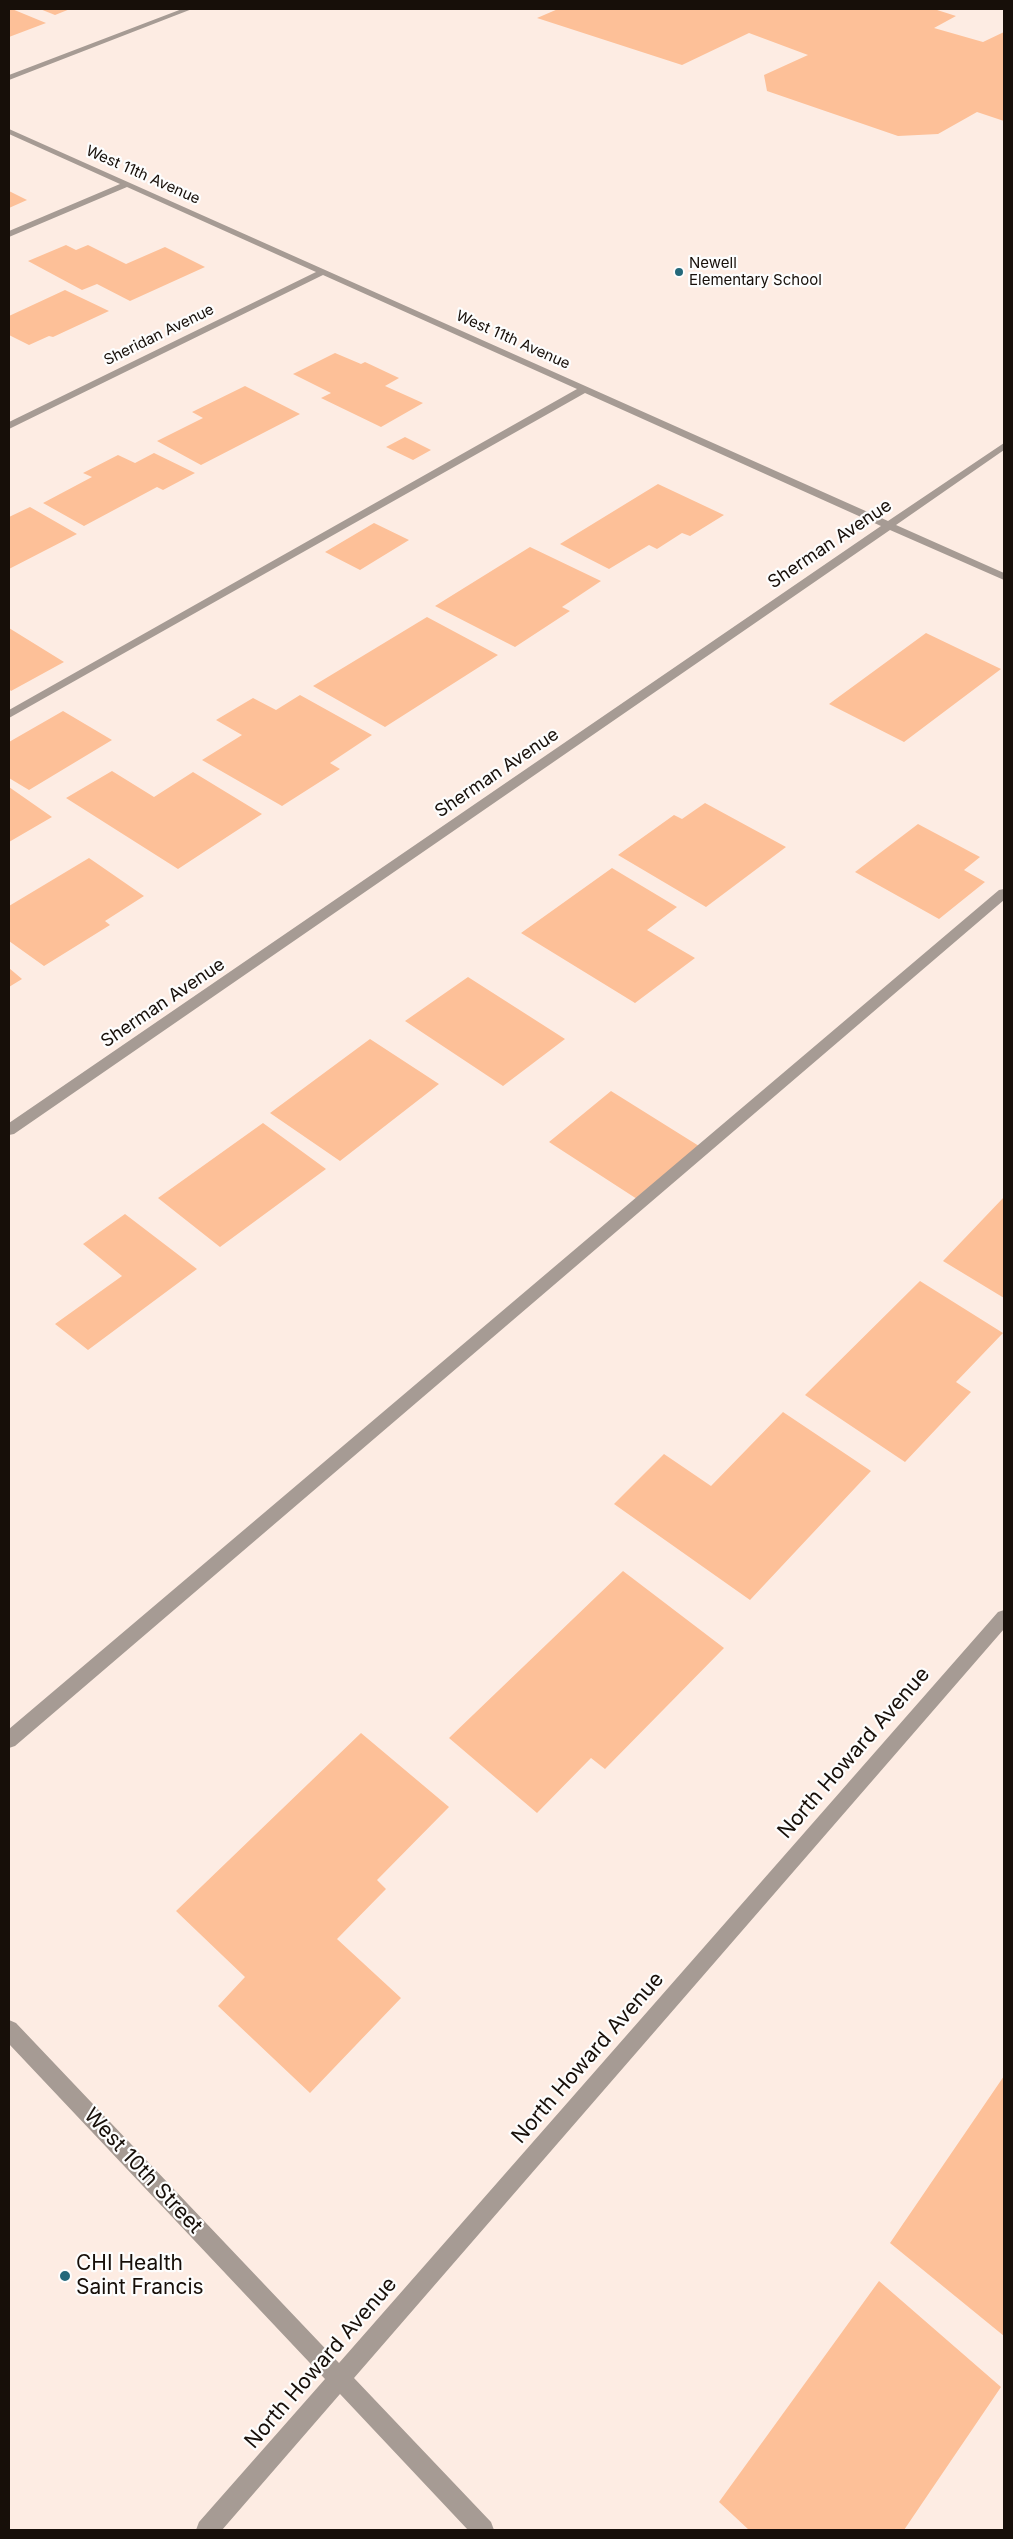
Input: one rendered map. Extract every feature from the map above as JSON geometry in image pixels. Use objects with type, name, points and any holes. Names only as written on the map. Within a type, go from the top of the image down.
[{"type":"street","points":[[9,78],[188,9]]},
{"type":"street","name":"West 11th Avenue","points":[[9,131],[1004,577]]},
{"type":"street","points":[[9,234],[127,184]]},
{"type":"street","name":"Sheridan Avenue","points":[[9,426],[323,272]]},
{"type":"street","points":[[9,715],[584,389]]},
{"type":"street","name":"Sherman Avenue","points":[[9,1130],[1004,446]]},
{"type":"street","points":[[9,1740],[1004,893]]},
{"type":"street","name":"North Howard Avenue","points":[[207,2530],[1004,1617]]},
{"type":"street","name":"West 10th Street","points":[[9,2030],[483,2530]]},
{"type":"building","points":[[9,9],[12,9],[46,23],[9,37]]},
{"type":"building","points":[[40,9],[70,9],[55,15]]},
{"type":"building","points":[[558,9],[934,9],[956,16],[934,28],[983,42],[1004,32],[1004,121],[977,112],[938,134],[898,136],[767,91],[764,75],[808,55],[749,33],[682,65],[537,18]]},
{"type":"building","points":[[9,191],[27,200],[9,208]]},
{"type":"building","points":[[66,245],[76,250],[88,245],[126,264],[165,247],[205,267],[130,301],[97,284],[82,290],[28,261]]},
{"type":"building","points":[[65,290],[109,311],[53,337],[49,336],[29,345],[9,335],[9,316]]},
{"type":"building","points":[[335,353],[361,364],[365,362],[399,378],[385,386],[423,403],[381,427],[321,398],[331,393],[293,374]]},
{"type":"building","points":[[245,386],[300,414],[201,465],[157,441],[203,418],[192,412]]},
{"type":"building","points":[[405,437],[431,450],[413,460],[386,447]]},
{"type":"building","points":[[154,453],[195,473],[163,490],[157,487],[84,526],[43,503],[92,477],[83,473],[118,455],[135,463]]},
{"type":"building","points":[[658,484],[724,515],[690,536],[682,533],[657,549],[649,545],[609,569],[560,544]]},
{"type":"building","points":[[30,507],[77,534],[9,569],[9,517]]},
{"type":"building","points":[[374,523],[409,540],[360,570],[325,552]]},
{"type":"building","points":[[530,547],[601,581],[562,607],[570,611],[515,647],[435,606]]},
{"type":"building","points":[[427,617],[498,655],[385,727],[313,686]]},
{"type":"building","points":[[9,628],[64,662],[11,691],[9,689]]},
{"type":"building","points":[[926,633],[1001,669],[904,742],[829,704]]},
{"type":"building","points":[[300,695],[372,735],[330,763],[340,769],[282,806],[202,760],[242,735],[216,720],[253,698],[276,710]]},
{"type":"building","points":[[63,711],[112,740],[29,790],[9,778],[9,742]]},
{"type":"building","points":[[112,771],[154,797],[193,772],[262,814],[178,869],[66,798]]},
{"type":"building","points":[[9,787],[52,817],[9,842]]},
{"type":"building","points":[[705,803],[786,847],[706,907],[618,855],[674,815],[682,819]]},
{"type":"building","points":[[918,824],[980,857],[964,870],[985,882],[939,919],[855,872]]},
{"type":"building","points":[[89,858],[144,896],[105,921],[110,925],[44,966],[9,941],[9,906]]},
{"type":"building","points":[[612,868],[677,907],[647,930],[695,958],[635,1003],[521,933]]},
{"type":"building","points":[[9,968],[22,979],[9,987]]},
{"type":"building","points":[[468,977],[565,1039],[503,1086],[405,1021]]},
{"type":"building","points":[[370,1039],[439,1084],[340,1161],[270,1113]]},
{"type":"building","points":[[611,1091],[699,1146],[637,1199],[549,1142]]},
{"type":"building","points":[[263,1123],[326,1169],[220,1247],[158,1198]]},
{"type":"building","points":[[1004,1197],[1004,1298],[943,1261]]},
{"type":"building","points":[[125,1214],[197,1269],[88,1350],[55,1324],[122,1276],[83,1244]]},
{"type":"building","points":[[920,1281],[1003,1333],[956,1382],[971,1392],[905,1462],[805,1395]]},
{"type":"building","points":[[783,1412],[871,1471],[750,1600],[614,1504],[664,1454],[711,1486]]},
{"type":"building","points":[[623,1571],[724,1648],[605,1769],[591,1758],[537,1813],[449,1738]]},
{"type":"building","points":[[361,1733],[449,1807],[377,1880],[386,1889],[337,1939],[401,1998],[310,2093],[218,2006],[245,1977],[176,1911]]},
{"type":"building","points":[[1004,2076],[1004,2336],[890,2243]]},
{"type":"building","points":[[879,2281],[1001,2387],[904,2530],[749,2530],[719,2502]]},
{"type":"place","name":"Newell Elementary School","points":[[679,272]]},
{"type":"place","name":"CHI Health Saint Francis","points":[[65,2276]]}]
